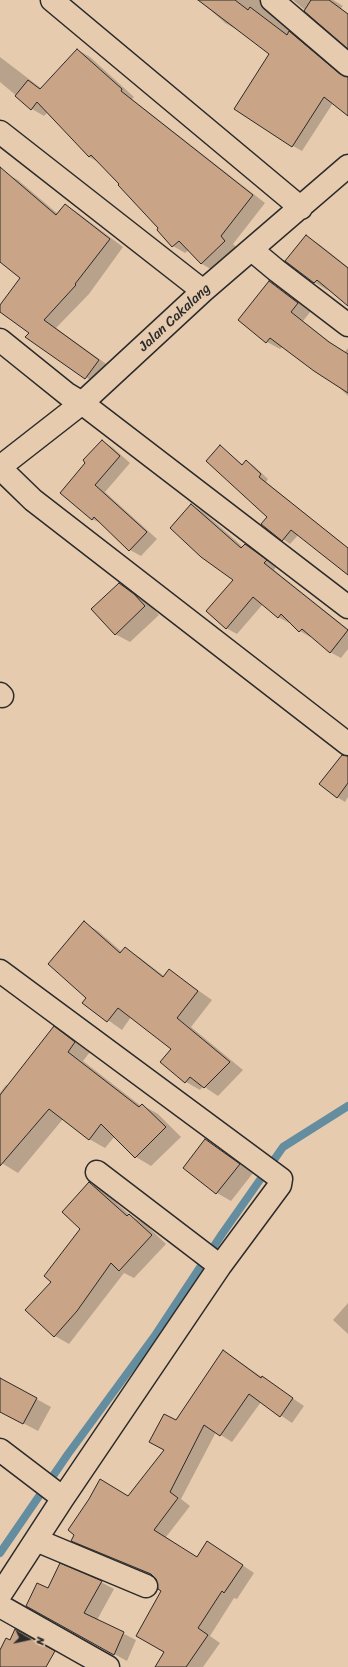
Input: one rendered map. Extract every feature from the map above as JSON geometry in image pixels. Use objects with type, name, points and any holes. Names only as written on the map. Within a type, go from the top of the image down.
[{"type":"street","points":[[52,0],[301,208]]},
{"type":"street","points":[[272,0],[348,66]]},
{"type":"street","points":[[0,132],[204,291]]},
{"type":"street","name":"Jalan Cakalang","points":[[0,467],[82,403],[204,291],[348,166]]},
{"type":"street","points":[[252,250],[348,325]]},
{"type":"street","points":[[0,340],[67,394],[82,403],[348,607]]},
{"type":"street","points":[[0,467],[33,500],[348,744]]},
{"type":"street","points":[[0,971],[281,1179],[280,1185],[216,1263],[50,1488],[36,1540],[0,1595]]},
{"type":"street","points":[[97,1172],[216,1263]]},
{"type":"street","points":[[0,1450],[50,1488]]},
{"type":"street","points":[[36,1540],[146,1586]]},
{"type":"street","points":[[0,1606],[108,1667]]},
{"type":"building","points":[[198,0],[235,0],[248,10],[250,7],[287,35],[289,31],[340,74],[348,77],[348,116],[324,97],[292,147],[234,109],[269,54]]},
{"type":"building","points":[[311,0],[329,0],[348,14],[348,49],[304,11]]},
{"type":"building","points":[[77,49],[122,89],[121,91],[253,195],[221,236],[225,241],[201,264],[179,241],[172,247],[157,230],[158,228],[118,185],[119,184],[91,155],[89,157],[37,102],[31,110],[15,96],[28,80],[40,89]]},
{"type":"building","points":[[0,167],[56,215],[65,204],[110,239],[75,284],[76,285],[44,320],[99,360],[85,379],[25,337],[29,333],[0,312],[0,305],[20,278],[0,262]]},
{"type":"building","points":[[306,235],[348,268],[348,306],[317,280],[314,283],[285,261]]},
{"type":"building","points":[[269,281],[298,303],[291,312],[329,342],[348,354],[348,393],[314,371],[270,338],[266,343],[238,320]]},
{"type":"building","points":[[102,440],[120,456],[95,485],[147,532],[129,551],[94,517],[92,520],[60,493],[85,463],[83,460]]},
{"type":"building","points":[[220,445],[242,465],[246,460],[261,474],[259,477],[348,548],[348,575],[291,530],[282,541],[261,524],[267,517],[206,461]]},
{"type":"building","points":[[191,504],[241,548],[245,544],[267,560],[264,563],[348,630],[330,653],[302,629],[299,632],[281,614],[278,618],[253,597],[226,629],[206,611],[233,580],[201,557],[170,528]]},
{"type":"building","points":[[119,583],[134,594],[145,606],[115,635],[91,609]]},
{"type":"building","points":[[342,755],[348,756],[348,783],[337,798],[319,784]]},
{"type":"building","points":[[84,921],[120,953],[125,947],[163,977],[169,969],[198,991],[177,1018],[230,1062],[204,1088],[190,1077],[185,1083],[160,1062],[171,1049],[118,1008],[107,1022],[82,1003],[86,998],[48,964]]},
{"type":"building","points":[[54,1026],[75,1042],[68,1052],[139,1107],[142,1104],[166,1127],[135,1158],[101,1124],[89,1140],[49,1109],[0,1166],[0,1095]]},
{"type":"building","points":[[205,1139],[240,1164],[216,1194],[183,1168]]},
{"type":"building","points":[[89,1182],[127,1216],[129,1214],[152,1235],[119,1271],[111,1263],[77,1311],[54,1337],[25,1310],[51,1282],[44,1276],[80,1229],[62,1212]]},
{"type":"building","points":[[223,1350],[261,1378],[262,1376],[293,1398],[280,1417],[249,1394],[220,1436],[204,1425],[170,1492],[178,1498],[154,1530],[197,1557],[207,1541],[243,1565],[224,1593],[222,1591],[198,1628],[208,1635],[186,1667],[155,1667],[164,1652],[136,1636],[161,1591],[158,1589],[156,1579],[151,1574],[71,1541],[74,1535],[68,1530],[89,1499],[100,1479],[128,1496],[164,1450],[149,1442],[164,1414],[176,1420]]},
{"type":"building","points":[[0,1378],[37,1398],[23,1424],[0,1412]]},
{"type":"building","points":[[60,1563],[102,1581],[84,1613],[124,1632],[114,1655],[26,1606],[37,1583],[48,1588]]},
{"type":"building","points":[[15,1629],[55,1651],[46,1667],[0,1667],[0,1650],[6,1638],[10,1640]]},
{"type":"waterway","points":[[0,1553],[68,1454],[156,1334],[222,1234],[283,1147],[348,1106]]}]
